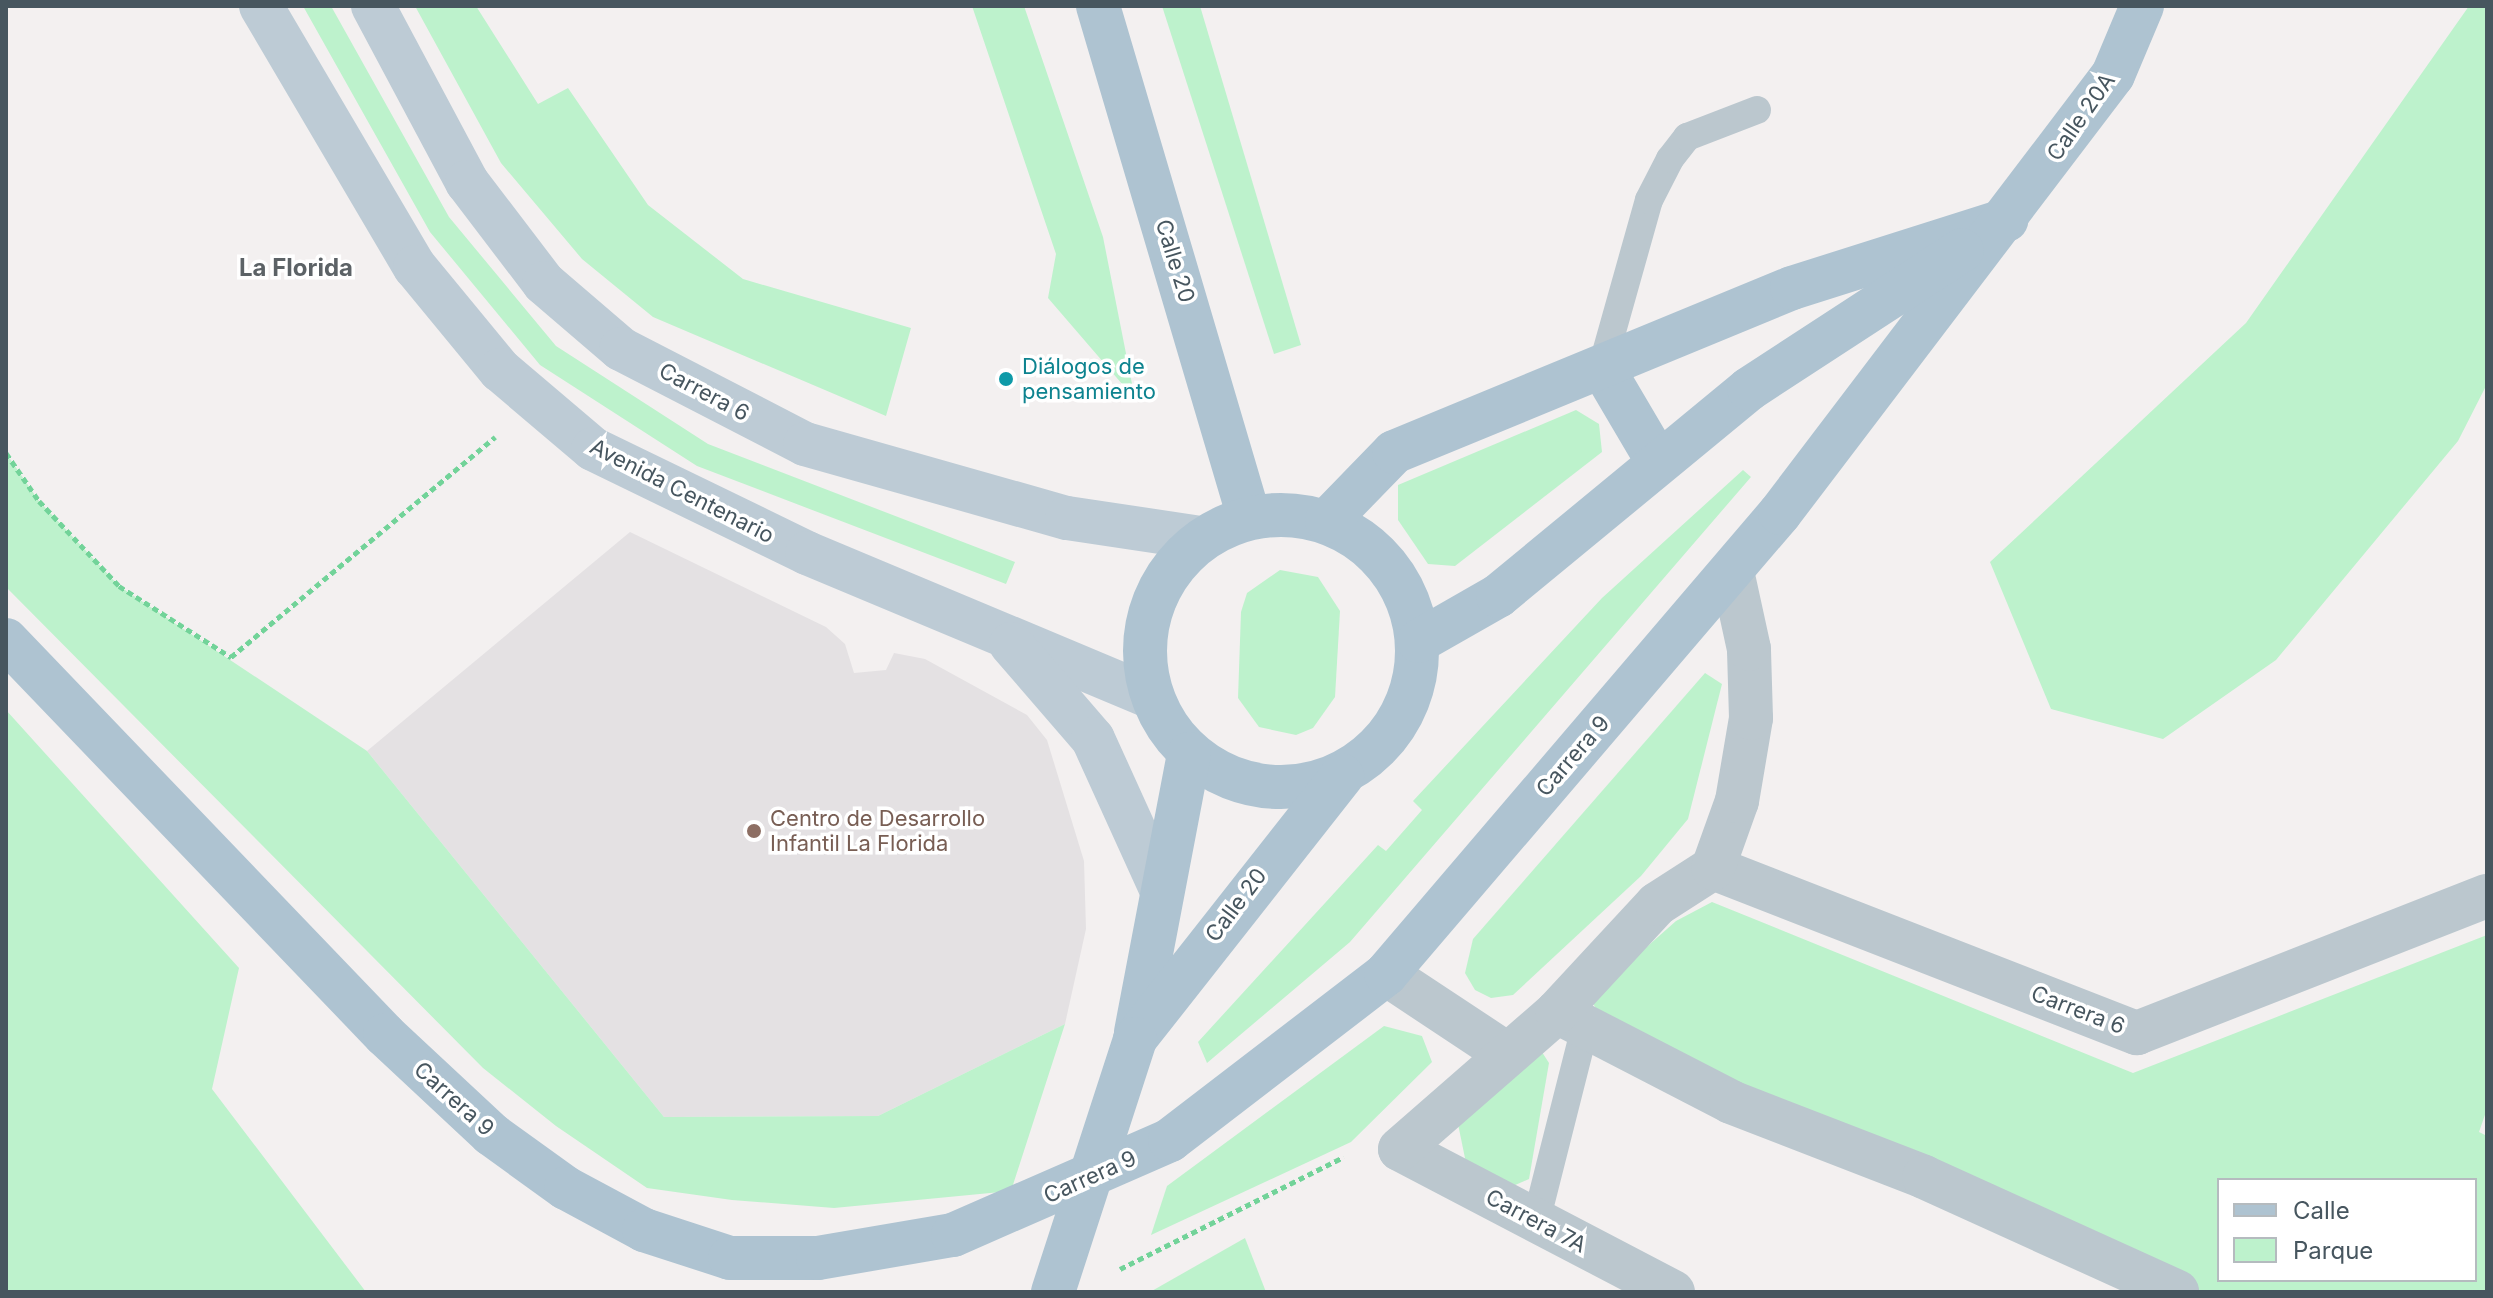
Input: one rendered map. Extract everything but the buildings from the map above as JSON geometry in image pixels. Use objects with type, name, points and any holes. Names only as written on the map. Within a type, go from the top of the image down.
[{"type":"main road","name":"Avenida Centenario","points":[[261,6],[415,267],[500,370],[593,449],[703,506],[1004,637],[1151,697]]},
{"type":"main road","name":"Carrera 6","points":[[373,6],[467,182],[544,283],[621,349],[805,444],[1067,518],[1201,538]]},
{"type":"main road","name":"Calle 20","points":[[1098,6],[1249,517]]},
{"type":"main road","name":"Calle 20A","points":[[2007,220],[2113,75],[2142,6]]},
{"type":"main road","points":[[1327,521],[1394,452],[1792,288],[2007,220]]},
{"type":"main road","points":[[1419,641],[1498,596],[1749,389],[2007,220]]},
{"type":"main road","name":"Carrera 9","points":[[6,640],[385,1035],[491,1134],[566,1188],[644,1230],[730,1258],[818,1258],[953,1235],[1062,1191],[1170,1140],[1386,974],[1732,571],[2007,220]]},
{"type":"main road","points":[[1602,367],[1658,462]]},
{"type":"main road","points":[[1288,513],[1327,521],[1380,558],[1404,590],[1419,641],[1405,707],[1385,743],[1342,776],[1289,790],[1249,784],[1189,754],[1151,697],[1144,653],[1150,609],[1170,569],[1201,538],[1249,517],[1288,513]]},
{"type":"main road","points":[[1004,637],[1093,739],[1161,889]]},
{"type":"main road","name":"Calle 20","points":[[1053,1292],[1135,1039],[1189,754]]},
{"type":"main road","name":"Calle 20","points":[[1135,1039],[1342,776]]},
{"type":"street","points":[[1400,1149],[1504,1052],[1571,1020],[1657,904],[1713,868],[1737,801],[1751,718],[1749,649],[1732,571]]},
{"type":"street","name":"Carrera 6","points":[[1713,868],[2137,1033],[2487,896]]},
{"type":"street","points":[[1386,974],[1504,1052]]},
{"type":"street","points":[[1571,1020],[1731,1102],[1924,1177],[2177,1292]]},
{"type":"street","name":"Carrera 7A","points":[[1400,1149],[1673,1292]]},
{"type":"lane","points":[[1602,367],[1649,200],[1670,159],[1687,137],[1757,110]]},
{"type":"lane","points":[[1536,1221],[1571,1020]]},
{"type":"path","points":[[6,453],[39,501],[119,586],[231,657],[538,401]]},
{"type":"path","points":[[1116,1271],[1361,1149],[1400,1149]]},
{"type":"shaded area","name":"Centro de Desarrollo Infantil La Florida","points":[[630,532],[826,627],[845,644],[854,673],[886,670],[894,653],[925,659],[1027,715],[1047,740],[1084,861],[1086,929],[1065,1024],[878,1116],[664,1117],[367,751]]},
{"type":"green space","points":[[303,6],[331,6],[449,217],[556,346],[708,444],[1015,562],[1006,584],[697,466],[540,365],[430,232]]},
{"type":"green space","points":[[415,6],[476,6],[538,104],[568,88],[648,205],[743,279],[911,328],[886,416],[653,317],[582,259],[501,163]]},
{"type":"green space","points":[[972,6],[1024,6],[1103,237],[1135,399],[1048,298],[1056,254]]},
{"type":"green space","points":[[1162,6],[1200,6],[1301,345],[1274,354]]},
{"type":"green space","points":[[2469,6],[2487,6],[2487,384],[2458,441],[2276,660],[2163,739],[2051,709],[1990,562],[2246,323]]},
{"type":"green space","points":[[1576,410],[1599,424],[1602,452],[1455,566],[1428,564],[1398,520],[1398,485]]},
{"type":"green space","points":[[6,453],[39,501],[119,586],[367,751],[664,1117],[878,1116],[1065,1024],[1011,1191],[834,1208],[732,1200],[647,1188],[556,1126],[483,1068],[6,587]]},
{"type":"green space","points":[[1743,470],[1751,477],[1350,942],[1207,1063],[1198,1042],[1378,845],[1386,851],[1422,810],[1413,801],[1602,598]]},
{"type":"green space","points":[[1280,570],[1318,577],[1340,611],[1335,697],[1313,728],[1296,735],[1259,727],[1238,698],[1241,612],[1247,593]]},
{"type":"green space","points":[[1705,673],[1722,684],[1688,819],[1641,876],[1513,995],[1491,998],[1475,990],[1465,973],[1473,939]]},
{"type":"green space","points":[[6,710],[239,968],[212,1089],[366,1292],[6,1292]]},
{"type":"green space","points":[[1712,902],[2133,1073],[2487,935],[2487,1109],[2479,1132],[2487,1136],[2487,1292],[2177,1292],[1622,1046],[1589,998],[1676,921]]},
{"type":"green space","points":[[1384,1026],[1422,1036],[1432,1062],[1351,1142],[1151,1235],[1167,1186]]},
{"type":"green space","points":[[1540,1049],[1549,1063],[1529,1179],[1513,1186],[1466,1163],[1458,1124]]},
{"type":"green space","points":[[1245,1238],[1266,1292],[1150,1292]]},
{"type":"place","name":"Diálogos de pensamiento","points":[[1006,379]]},
{"type":"place","name":"Centro de Desarrollo Infantil La Florida","points":[[754,831]]},
{"type":"district","name":"La Florida","points":[[296,268]]}]
